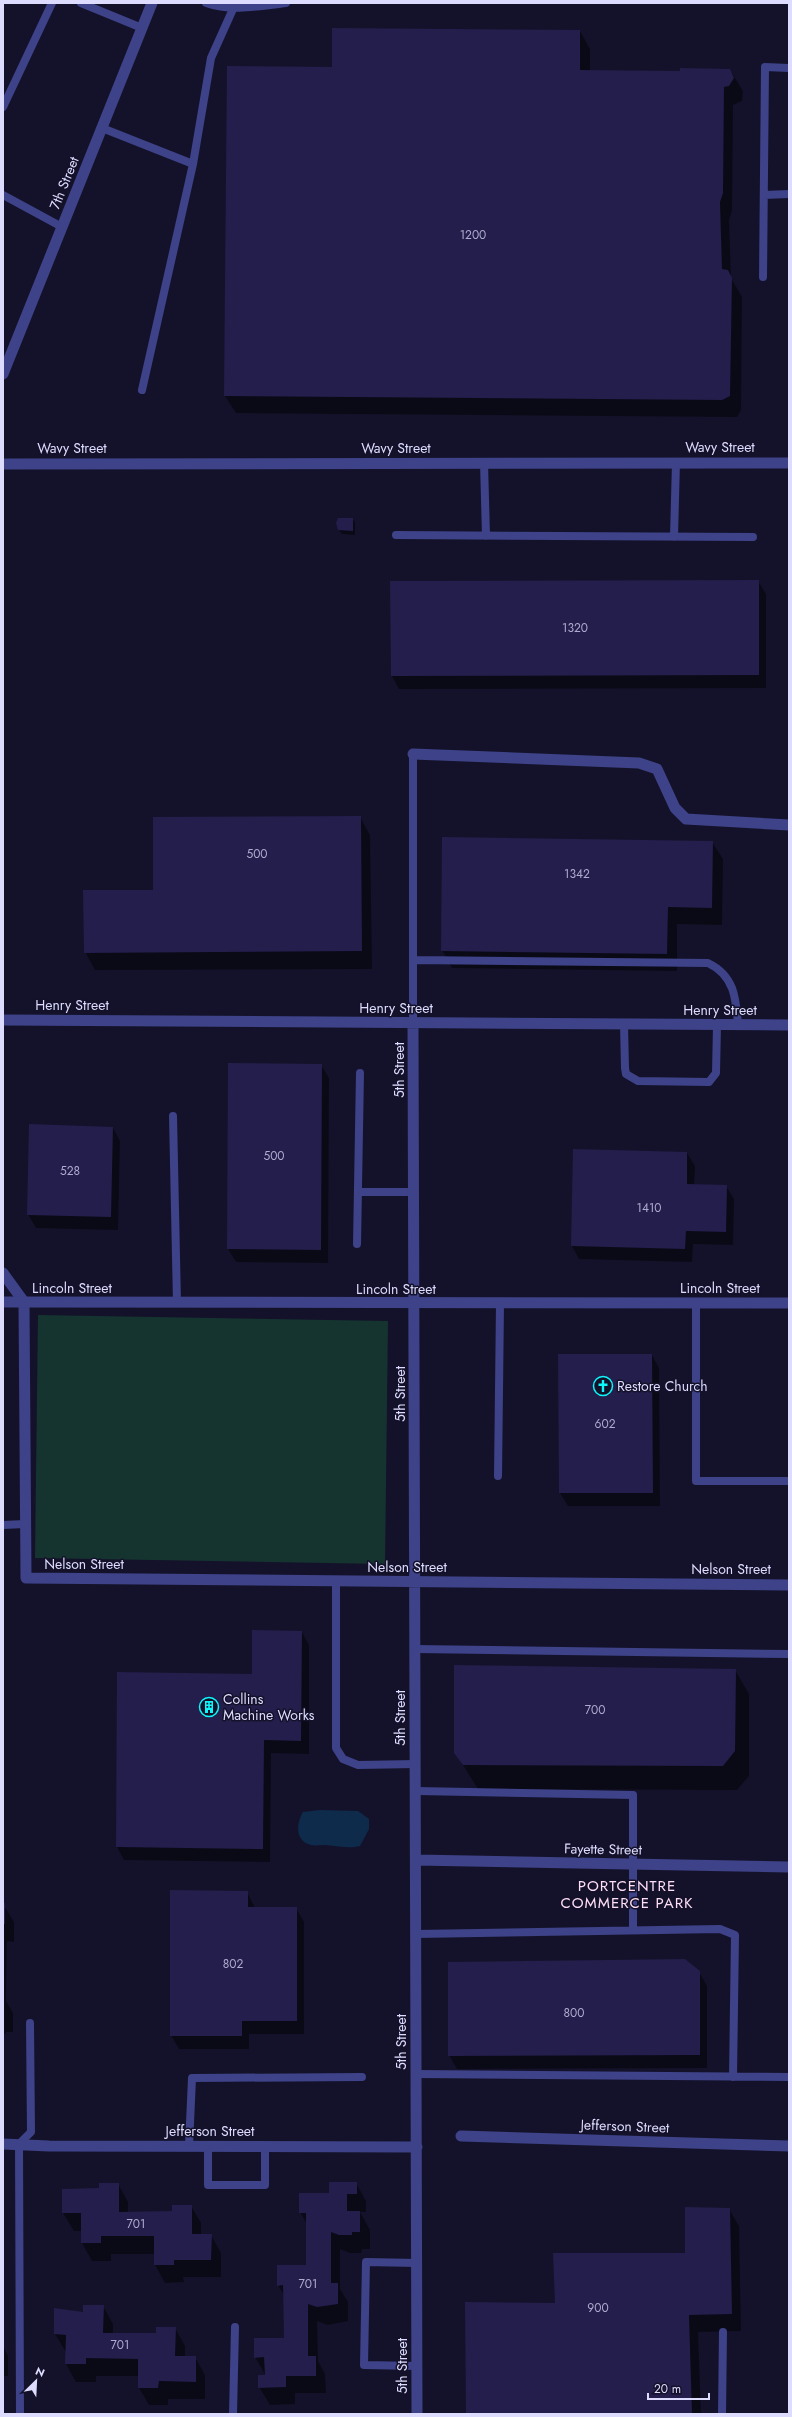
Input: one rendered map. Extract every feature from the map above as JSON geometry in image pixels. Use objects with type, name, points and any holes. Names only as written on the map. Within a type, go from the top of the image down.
[{"type":"street","name":"7th Street","points":[[3,374],[152,3]]},
{"type":"street","name":"Wavy Street","points":[[3,464],[484,462],[789,463]]},
{"type":"street","points":[[413,754],[639,763],[657,769],[675,808],[686,818],[789,825]]},
{"type":"street","name":"Henry Street","points":[[3,1020],[789,1025]]},
{"type":"street","name":"5th Street","points":[[413,1023],[417,2414]]},
{"type":"street","points":[[3,1273],[24,1302],[25,1524]]},
{"type":"street","name":"Lincoln Street","points":[[3,1302],[414,1304],[789,1303]]},
{"type":"street","name":"Nelson Street","points":[[25,1524],[26,1578],[789,1585]]},
{"type":"street","name":"Fayette Street","points":[[416,1860],[789,1867]]},
{"type":"street","name":"Jefferson Street","points":[[461,2136],[789,2146]]},
{"type":"street","name":"Jefferson Street","points":[[3,2144],[417,2147]]},
{"type":"lane","points":[[3,107],[52,3]]},
{"type":"lane","points":[[81,3],[142,28]]},
{"type":"lane","points":[[206,3],[220,8],[233,9],[286,3]]},
{"type":"lane","points":[[142,390],[193,164],[211,58],[233,9]]},
{"type":"lane","points":[[763,277],[765,68],[789,68]]},
{"type":"lane","points":[[102,128],[193,164]]},
{"type":"lane","points":[[764,195],[789,194]]},
{"type":"lane","points":[[3,195],[62,227]]},
{"type":"lane","points":[[484,462],[486,536]]},
{"type":"lane","points":[[674,537],[676,462]]},
{"type":"lane","points":[[396,535],[753,538]]},
{"type":"lane","points":[[413,754],[413,1023]]},
{"type":"lane","points":[[413,960],[708,963],[727,978],[735,993],[738,1025]]},
{"type":"lane","points":[[624,1024],[625,1068],[626,1074],[631,1078],[638,1081],[709,1082],[716,1073],[717,1025]]},
{"type":"lane","points":[[357,1244],[360,1072]]},
{"type":"lane","points":[[173,1116],[177,1303]]},
{"type":"lane","points":[[358,1192],[414,1192]]},
{"type":"lane","points":[[696,1303],[696,1481],[789,1481]]},
{"type":"lane","points":[[498,1476],[500,1304]]},
{"type":"lane","points":[[3,1525],[25,1524]]},
{"type":"lane","points":[[336,1581],[336,1748],[343,1759],[358,1765],[416,1764]]},
{"type":"lane","points":[[415,1649],[789,1654]]},
{"type":"lane","points":[[416,1791],[633,1794],[633,1930]]},
{"type":"lane","points":[[416,1934],[720,1929],[735,1935],[733,2077]]},
{"type":"lane","points":[[20,2414],[19,2144],[31,2132],[30,2023]]},
{"type":"lane","points":[[416,2074],[789,2077]]},
{"type":"lane","points":[[189,2146],[192,2078],[362,2077]]},
{"type":"lane","points":[[208,2146],[208,2185],[265,2186],[265,2146]]},
{"type":"lane","points":[[417,2263],[366,2262],[364,2365],[417,2366]]},
{"type":"lane","points":[[233,2414],[235,2327]]},
{"type":"lane","points":[[722,2414],[723,2332]]},
{"type":"green space","points":[[38,1315],[388,1321],[385,1564],[35,1558]]},
{"type":"water","points":[[320,1810],[358,1811],[369,1819],[369,1829],[360,1846],[347,1847],[313,1845],[302,1840],[298,1832],[298,1827],[303,1812]]},
{"type":"building","points":[[332,28],[580,30],[580,70],[680,71],[680,68],[730,69],[734,78],[729,86],[724,87],[723,193],[720,202],[722,269],[728,270],[732,278],[730,396],[722,400],[224,396],[227,66],[332,67]]},
{"type":"building","points":[[338,518],[353,518],[353,531],[338,530],[336,523]]},
{"type":"building","points":[[759,580],[759,675],[391,676],[390,581]]},
{"type":"building","points":[[361,816],[362,951],[84,953],[83,890],[153,890],[153,817]]},
{"type":"building","points":[[442,837],[713,841],[712,908],[668,907],[667,954],[441,951]]},
{"type":"building","points":[[228,1063],[322,1064],[321,1250],[227,1249]]},
{"type":"building","points":[[29,1124],[113,1127],[111,1217],[27,1215]]},
{"type":"building","points":[[573,1149],[687,1152],[687,1184],[727,1185],[726,1232],[686,1231],[685,1249],[571,1246]]},
{"type":"building","points":[[558,1354],[652,1354],[653,1493],[559,1493]]},
{"type":"building","name":"Collins Machine Works","points":[[252,1630],[302,1631],[301,1741],[264,1740],[263,1849],[116,1847],[117,1672],[252,1674]]},
{"type":"building","points":[[454,1665],[736,1669],[735,1751],[723,1766],[463,1765],[454,1753]]},
{"type":"building","points":[[170,1890],[248,1891],[248,1907],[297,1907],[297,2021],[242,2021],[242,2036],[170,2036]]},
{"type":"building","points":[[3,1903],[5,1903],[5,1924],[3,1924]]},
{"type":"building","points":[[685,1959],[700,1971],[700,2055],[448,2056],[448,1962]]},
{"type":"building","points":[[329,2182],[357,2182],[357,2194],[347,2194],[347,2211],[360,2211],[360,2232],[352,2232],[352,2235],[339,2235],[331,2232],[331,2283],[338,2283],[338,2304],[317,2307],[308,2304],[308,2356],[316,2356],[316,2376],[286,2376],[286,2387],[258,2388],[258,2375],[265,2375],[264,2357],[254,2358],[254,2338],[284,2338],[283,2285],[277,2286],[277,2265],[306,2265],[306,2213],[299,2213],[299,2193],[329,2193]]},
{"type":"building","points":[[99,2183],[119,2183],[119,2212],[172,2211],[172,2205],[192,2205],[192,2234],[212,2234],[211,2260],[174,2260],[174,2265],[154,2265],[154,2236],[101,2236],[101,2243],[81,2243],[81,2213],[62,2213],[62,2189],[99,2188]]},
{"type":"building","points":[[685,2207],[730,2208],[732,2314],[689,2315],[692,2414],[466,2414],[465,2302],[555,2303],[553,2253],[685,2253]]},
{"type":"building","points":[[83,2305],[104,2305],[103,2333],[156,2333],[156,2327],[176,2327],[175,2356],[196,2356],[196,2382],[159,2381],[158,2388],[138,2388],[138,2359],[86,2358],[86,2364],[65,2364],[66,2335],[54,2334],[54,2308],[83,2312]]},
{"type":"place","name":"Restore Church","points":[[603,1386]]},
{"type":"place","name":"Collins Machine Works","points":[[209,1707]]},
{"type":"district","name":"PORTCENTRE COMMERCE PARK","points":[[627,1894]]}]
